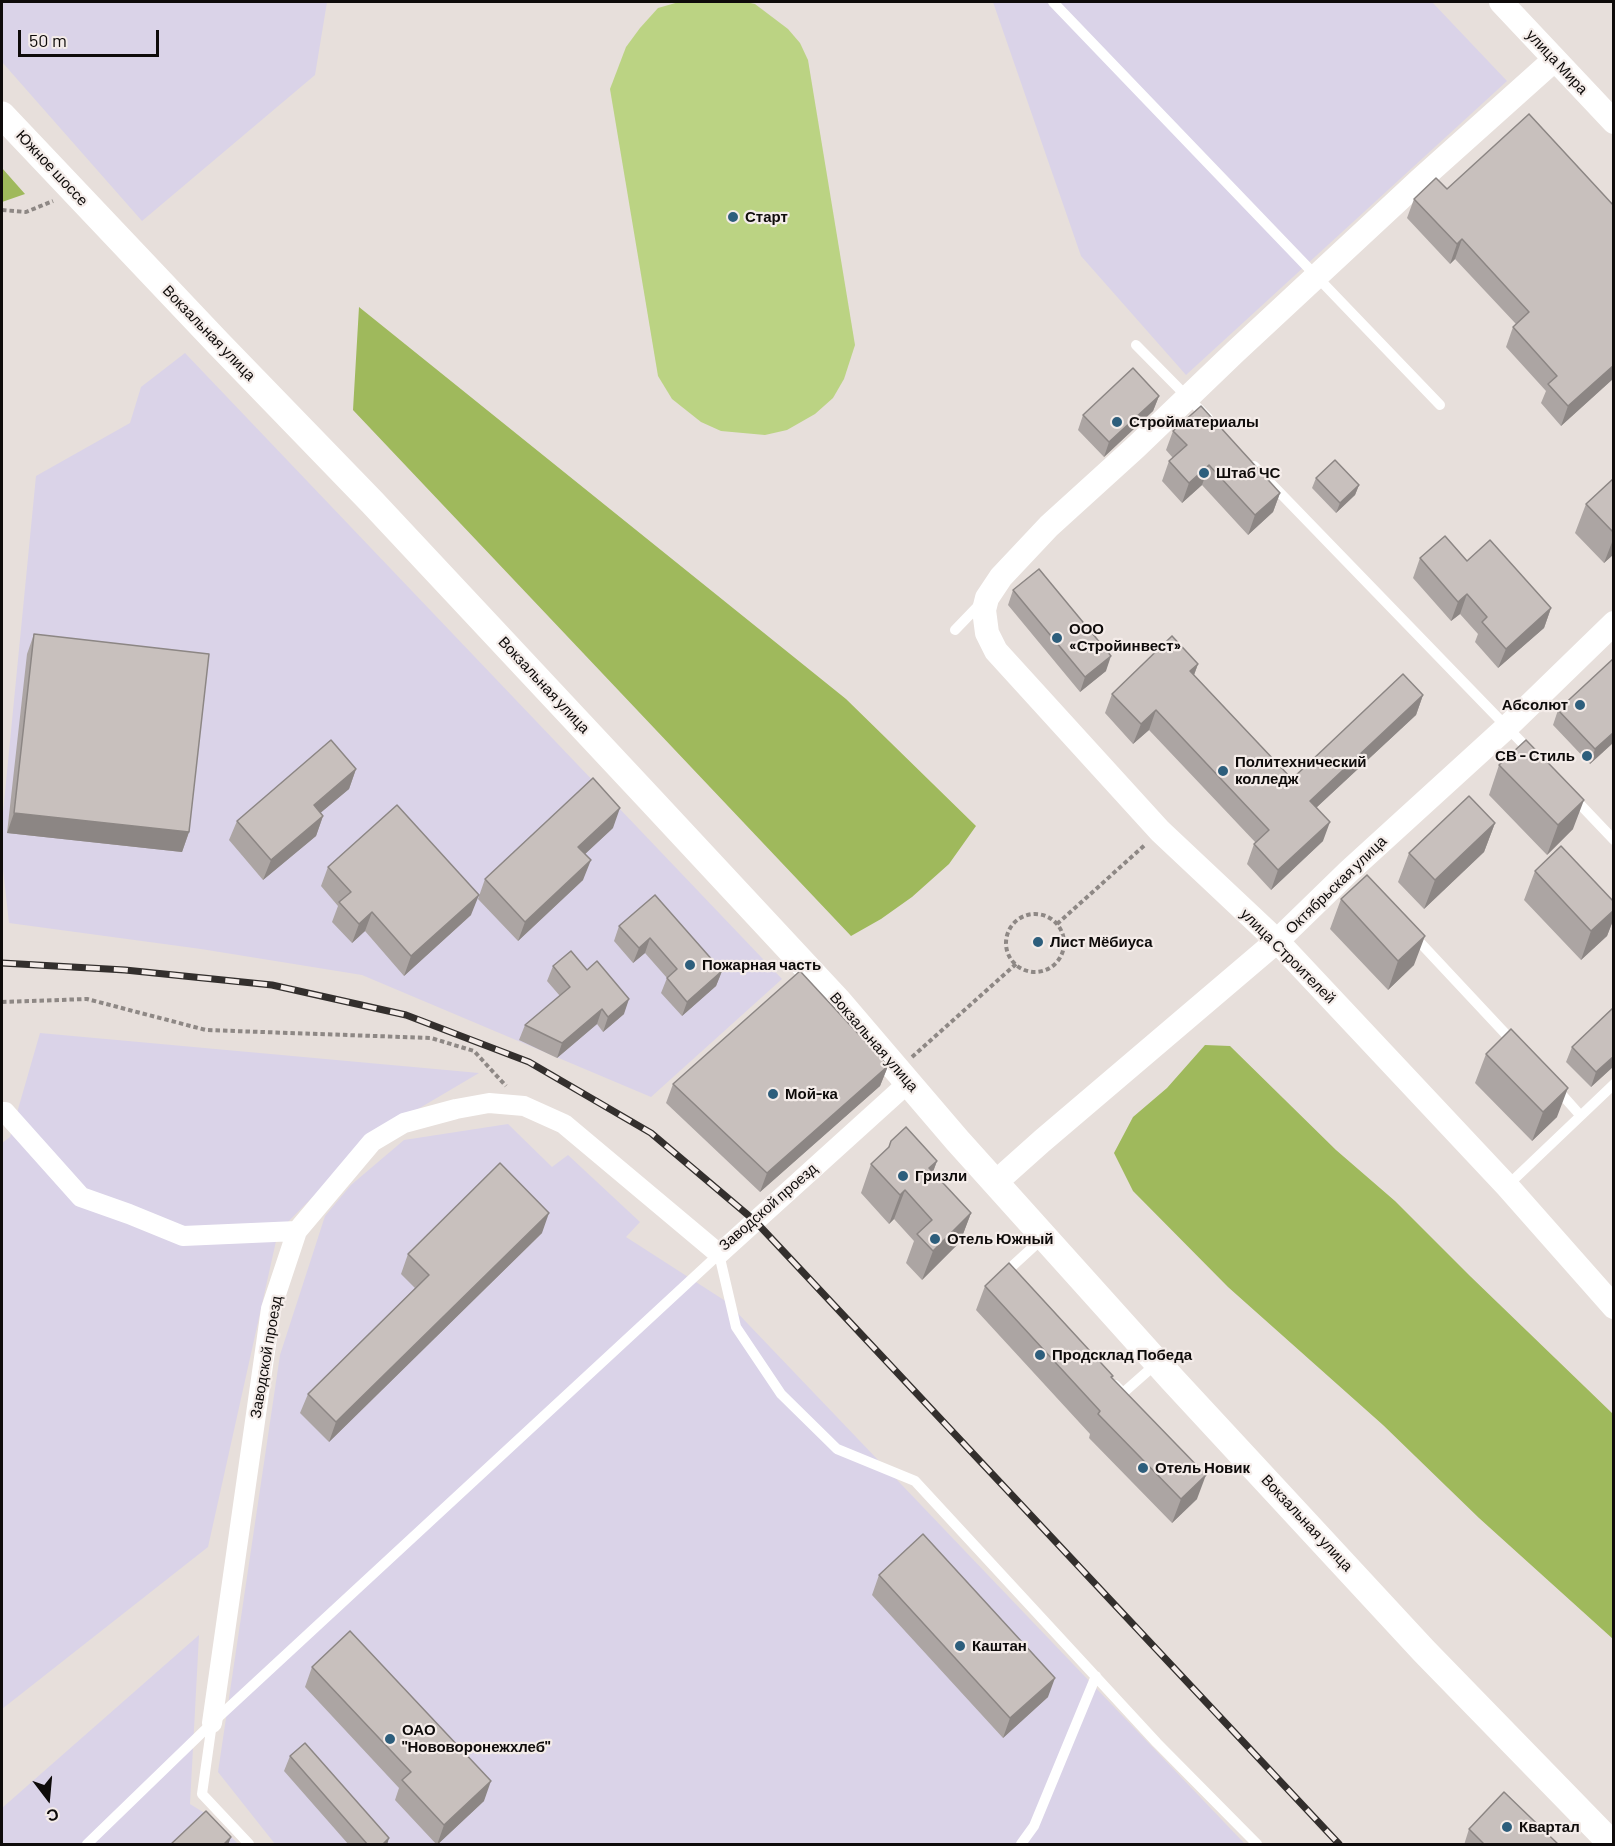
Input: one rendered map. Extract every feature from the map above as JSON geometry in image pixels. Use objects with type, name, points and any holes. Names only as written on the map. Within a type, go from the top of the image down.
[{"type":"main road","name":"Южное шоссе","points":[[2,115],[102,221]]},
{"type":"main road","name":"Вокзальная улица","points":[[102,221],[389,519],[839,1002],[995,1183],[1158,1363],[1424,1651],[1612,1845]]},
{"type":"street","name":"улица Мира","points":[[1500,2],[1614,122]]},
{"type":"street","points":[[987,598],[1001,577],[1028,546],[1420,180],[1554,60]]},
{"type":"street","name":"улица Строителей","points":[[987,598],[984,610],[985,622],[987,633],[996,651],[1160,831],[1277,941],[1507,1186],[1614,1307]]},
{"type":"street","name":"Октябрьская улица","points":[[995,1183],[1353,875],[1614,623]]},
{"type":"street","name":"Заводской проезд","points":[[212,1723],[271,1309],[297,1231],[372,1142],[404,1123],[456,1109],[489,1102],[524,1106],[564,1124],[719,1254],[904,1076]]},
{"type":"street","points":[[2,1112],[5,1112],[81,1197],[183,1236],[297,1231]]},
{"type":"lane","points":[[1053,2],[1318,275],[1440,405]]},
{"type":"lane","points":[[1136,345],[1212,423]]},
{"type":"lane","points":[[1245,456],[1540,762]]},
{"type":"lane","points":[[955,630],[987,598]]},
{"type":"lane","points":[[967,617],[996,651]]},
{"type":"lane","points":[[1564,788],[1614,840]]},
{"type":"lane","points":[[1404,926],[1526,1055]]},
{"type":"lane","points":[[1549,1081],[1580,1115]]},
{"type":"lane","points":[[1507,1186],[1614,1084]]},
{"type":"lane","points":[[1022,1287],[1007,1271],[1044,1237]]},
{"type":"lane","points":[[87,1845],[212,1723],[719,1254],[736,1328],[782,1394],[837,1449],[915,1481],[1257,1845]]},
{"type":"lane","points":[[1107,1377],[1123,1393],[1158,1363]]},
{"type":"lane","points":[[1021,1845],[1034,1826],[1096,1676]]},
{"type":"lane","name":"Заводской проезд","points":[[212,1723],[202,1794],[249,1845]]},
{"type":"path","points":[[2,210],[26,212],[74,192]]},
{"type":"path","points":[[1057,924],[1160,831]]},
{"type":"path","points":[[1031,914],[1041,914],[1057,924],[1064,941],[1063,951],[1052,966],[1043,971],[1024,970],[1010,957],[1006,939],[1014,922],[1031,914]]},
{"type":"path","points":[[904,1076],[1016,964]]},
{"type":"path","points":[[2,1002],[87,999],[206,1030],[431,1038],[474,1051],[524,1106]]},
{"type":"shaded area","points":[[2,2],[327,2],[315,75],[142,221],[2,62]]},
{"type":"shaded area","points":[[993,2],[1432,2],[1507,81],[1186,375],[1081,256]]},
{"type":"shaded area","points":[[185,353],[782,979],[651,1097],[362,975],[201,949],[9,923],[2,860],[2,823],[36,476],[130,423],[141,387]]},
{"type":"shaded area","points":[[40,1033],[479,1073],[374,1135],[278,1232],[208,1547],[2,1709],[2,1143],[10,1137]]},
{"type":"shaded area","points":[[508,1124],[552,1167],[568,1155],[640,1222],[626,1237],[727,1302],[1245,1844],[275,1844],[218,1772],[280,1355],[325,1216],[351,1185],[404,1140]]},
{"type":"shaded area","points":[[199,1635],[190,1804],[214,1819],[238,1844],[2,1844],[2,1808]]},
{"type":"green space","name":"Старт","points":[[679,2],[755,4],[788,29],[800,43],[808,60],[855,345],[844,379],[833,398],[815,414],[787,430],[765,435],[721,431],[701,422],[672,399],[658,376],[610,89],[626,47],[640,28],[658,8]]},
{"type":"green space","points":[[2,168],[25,194],[2,202]]},
{"type":"green space","points":[[359,307],[846,699],[976,826],[949,864],[912,897],[881,919],[851,936],[353,410]]},
{"type":"green space","points":[[1205,1045],[1230,1046],[1336,1150],[1395,1201],[1613,1414],[1613,1639],[1479,1518],[1383,1425],[1228,1287],[1133,1191],[1114,1153],[1133,1117],[1167,1088]]},
{"type":"building","points":[[1529,114],[1614,206],[1614,365],[1568,406],[1548,384],[1557,376],[1513,327],[1529,312],[1462,239],[1457,244],[1414,199],[1436,178],[1447,189]]},
{"type":"building","points":[[1133,368],[1159,396],[1109,442],[1083,415]]},
{"type":"building","points":[[1201,406],[1280,493],[1255,515],[1209,465],[1189,483],[1169,461],[1187,445],[1173,431]]},
{"type":"building","points":[[1335,460],[1359,485],[1340,503],[1316,478]]},
{"type":"building","points":[[1614,478],[1614,533],[1586,504]]},
{"type":"building","points":[[1445,536],[1467,561],[1490,540],[1551,608],[1506,649],[1482,622],[1487,617],[1467,594],[1458,602],[1420,558]]},
{"type":"building","points":[[1039,569],[1111,656],[1085,677],[1013,590]]},
{"type":"building","points":[[34,634],[209,654],[189,832],[14,813]]},
{"type":"building","name":"Политехнический колледж","points":[[1172,636],[1198,664],[1190,671],[1292,779],[1403,674],[1423,695],[1310,801],[1330,822],[1278,870],[1254,844],[1269,830],[1156,710],[1141,724],[1112,694]]},
{"type":"building","points":[[1614,658],[1614,732],[1595,749],[1558,710]]},
{"type":"building","points":[[331,740],[356,769],[314,805],[323,816],[271,860],[237,821]]},
{"type":"building","points":[[1526,740],[1584,800],[1558,825],[1499,765]]},
{"type":"building","points":[[593,778],[620,808],[578,847],[591,860],[525,922],[485,879]]},
{"type":"building","points":[[1469,796],[1495,823],[1435,880],[1409,853]]},
{"type":"building","points":[[397,805],[479,895],[411,956],[372,912],[359,924],[339,902],[351,892],[328,867]]},
{"type":"building","points":[[1561,846],[1614,902],[1614,910],[1591,931],[1535,871]]},
{"type":"building","points":[[1367,875],[1425,936],[1398,961],[1341,899]]},
{"type":"building","points":[[655,895],[722,971],[687,1002],[667,978],[677,969],[650,938],[639,948],[619,926]]},
{"type":"building","points":[[571,951],[587,970],[597,961],[629,999],[608,1017],[602,1009],[562,1043],[525,1025],[570,987],[553,966]]},
{"type":"building","name":"Мой-ка","points":[[800,971],[888,1066],[767,1173],[673,1084]]},
{"type":"building","points":[[1614,1007],[1614,1056],[1596,1072],[1572,1047]]},
{"type":"building","points":[[1511,1029],[1568,1088],[1543,1112],[1486,1054]]},
{"type":"building","points":[[906,1127],[937,1161],[929,1168],[971,1213],[933,1251],[917,1234],[932,1220],[905,1190],[900,1195],[871,1164]]},
{"type":"building","points":[[500,1163],[549,1213],[336,1422],[308,1394],[429,1275],[408,1254]]},
{"type":"building","points":[[1009,1263],[1113,1376],[1111,1377],[1206,1475],[1181,1499],[1098,1414],[1100,1411],[985,1286]]},
{"type":"building","name":"Каштан","points":[[923,1534],[1055,1678],[1010,1718],[879,1575]]},
{"type":"building","name":"ОАО \"Нововоронежхлеб\"","points":[[350,1631],[491,1781],[444,1825],[402,1780],[411,1772],[312,1667]]},
{"type":"building","points":[[305,1743],[389,1838],[382,1845],[368,1845],[290,1756]]},
{"type":"building","points":[[1504,1792],[1559,1845],[1485,1845],[1469,1829]]},
{"type":"building","points":[[206,1811],[231,1837],[223,1845],[170,1845]]},
{"type":"railway","points":[[2,963],[125,970],[272,985],[406,1015],[529,1062],[651,1133],[755,1221],[1339,1844]]},
{"type":"place","name":"Старт","points":[[733,217]]},
{"type":"place","name":"Стройматериалы","points":[[1117,422]]},
{"type":"place","name":"Штаб ЧС","points":[[1204,473]]},
{"type":"place","name":"ООО «Стройинвест»","points":[[1057,638]]},
{"type":"place","name":"Абсолют","points":[[1580,705]]},
{"type":"place","name":"СВ - Стиль","points":[[1587,756]]},
{"type":"place","name":"Политехнический колледж","points":[[1223,771]]},
{"type":"place","name":"Лист Мёбиуса","points":[[1038,942]]},
{"type":"place","name":"Пожарная часть","points":[[690,965]]},
{"type":"place","name":"Мой-ка","points":[[773,1094]]},
{"type":"place","name":"Гризли","points":[[903,1176]]},
{"type":"place","name":"Отель Южный","points":[[935,1239]]},
{"type":"place","name":"Продсклад Победа","points":[[1040,1355]]},
{"type":"place","name":"Отель Новик","points":[[1143,1468]]},
{"type":"place","name":"Каштан","points":[[960,1646]]},
{"type":"place","name":"ОАО \"Нововоронежхлеб\"","points":[[390,1739]]},
{"type":"place","name":"Квартал","points":[[1507,1827]]}]
